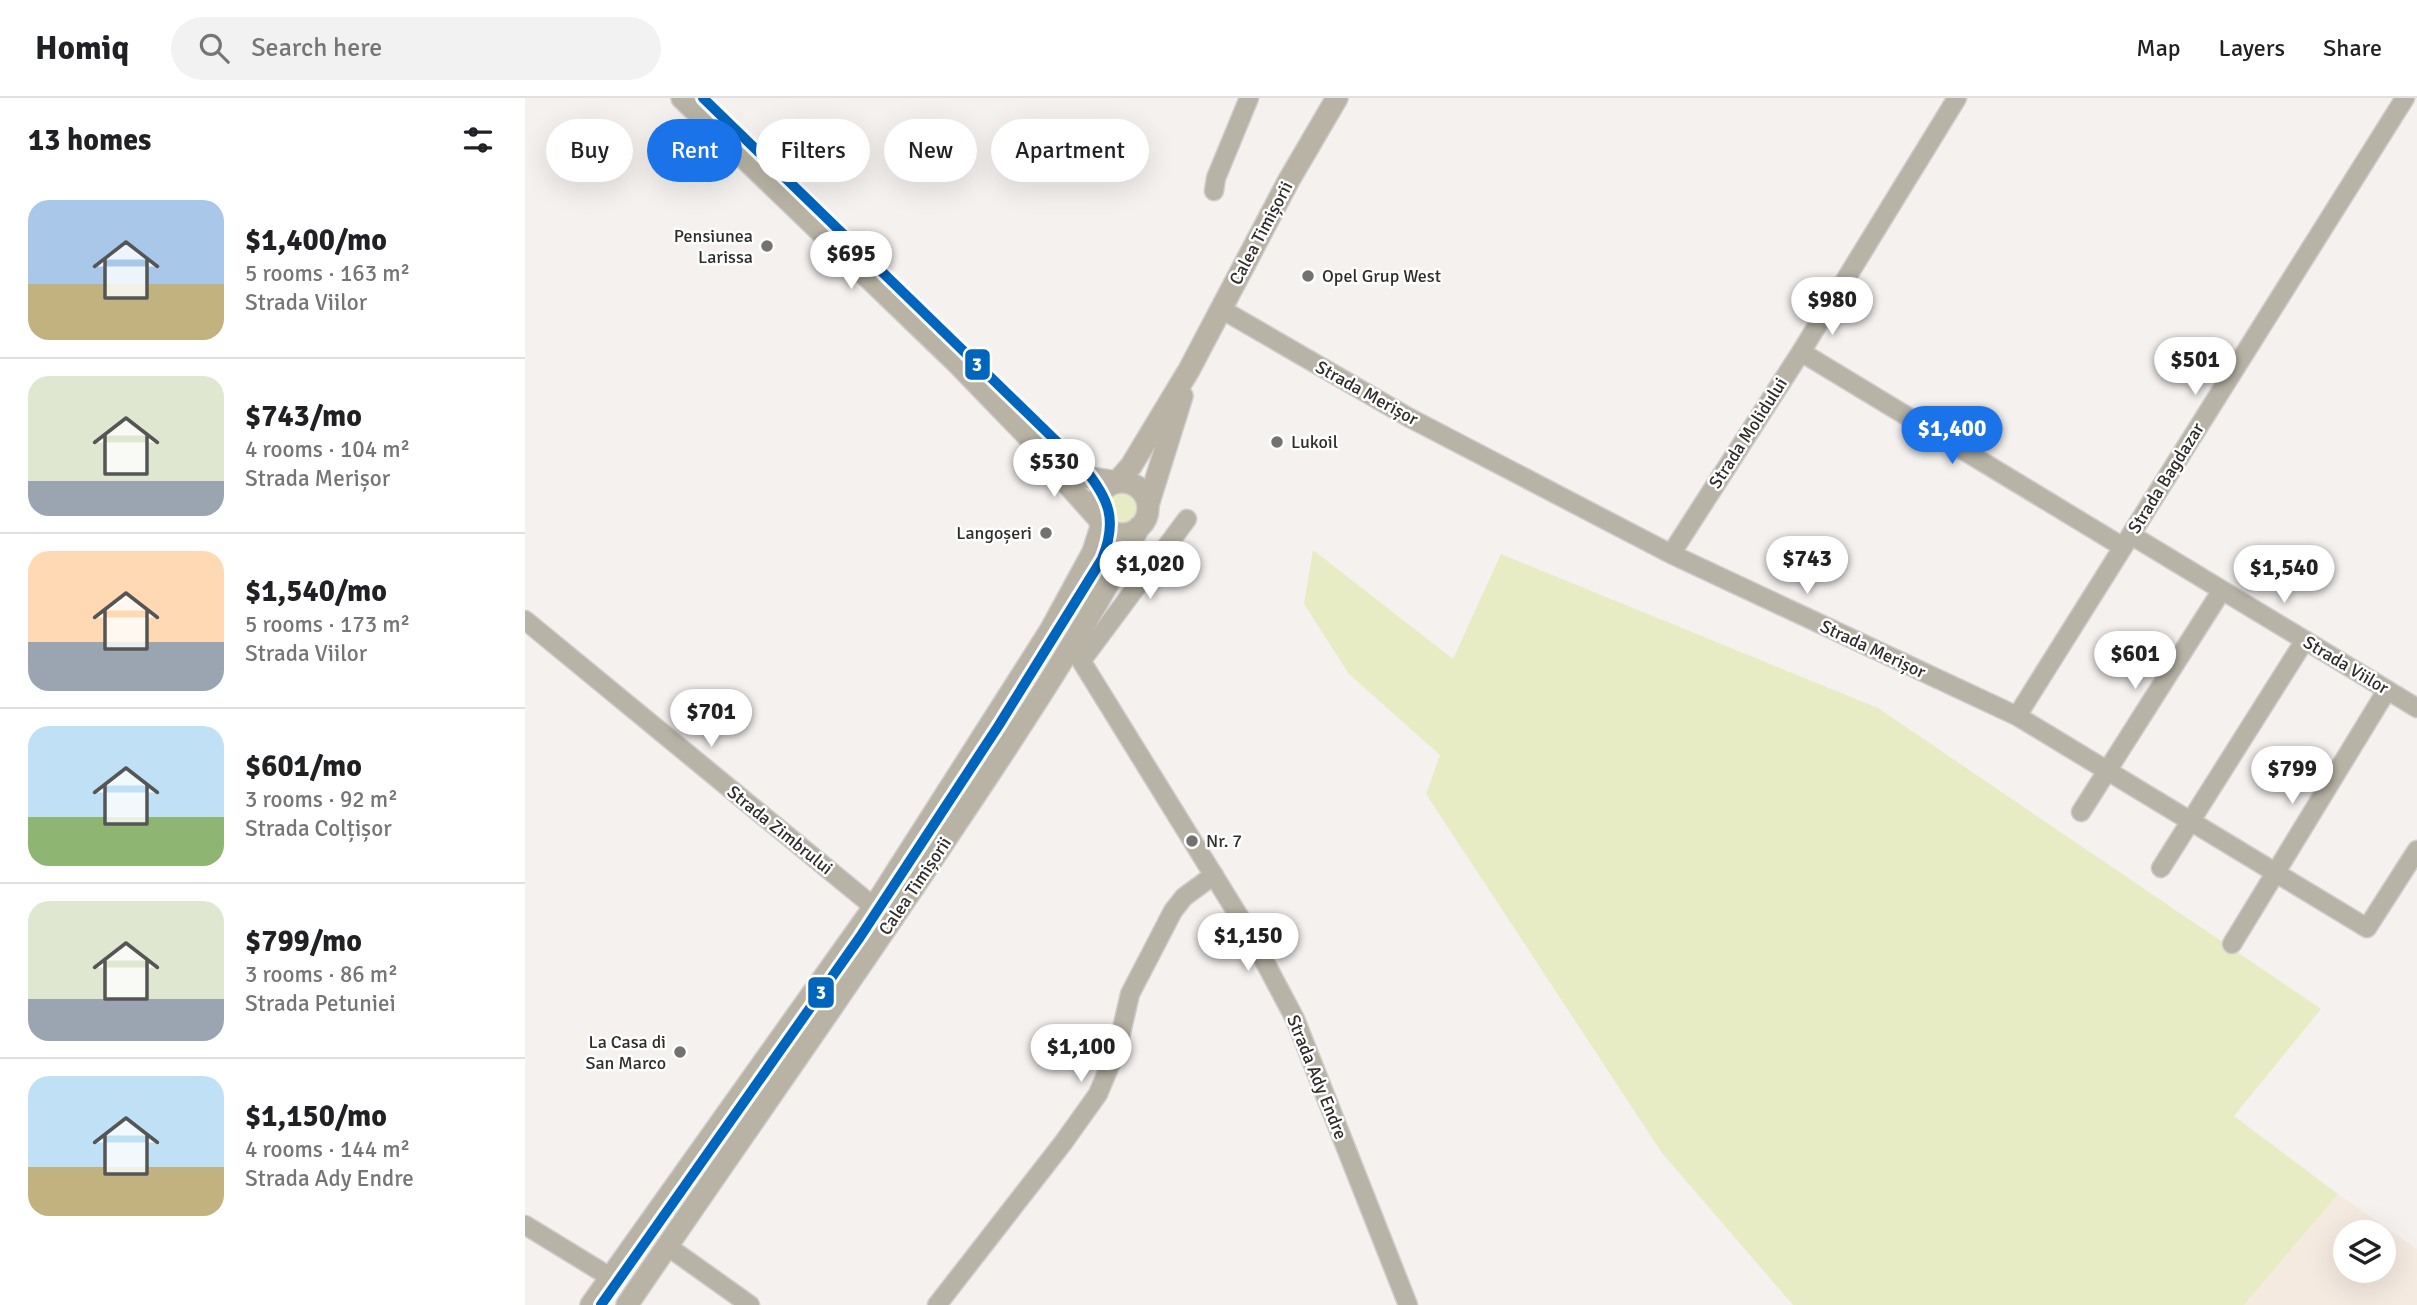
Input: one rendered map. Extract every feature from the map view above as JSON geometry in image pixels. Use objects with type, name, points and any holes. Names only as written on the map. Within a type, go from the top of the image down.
[{"type":"main road","name":"Calea Timișorii","points":[[1117,482],[1131,466],[1189,370],[1289,180],[1337,98]]},
{"type":"main road","points":[[692,101],[956,362],[1047,456],[1078,476],[1137,486],[1148,505],[1145,520],[1129,533],[1112,532],[1055,470],[1047,456]]},
{"type":"main road","name":"Calea Timișorii","points":[[1148,505],[1189,370]]},
{"type":"main road","points":[[1100,521],[1096,505],[1098,498],[1105,488],[1117,482]]},
{"type":"main road","name":"Calea Timișorii","points":[[591,1305],[874,907],[1050,631],[1090,560],[1100,521]]},
{"type":"main road","name":"Calea Timișorii","points":[[627,1305],[1077,653],[1139,527]]},
{"type":"street","points":[[1215,191],[1216,178],[1249,98]]},
{"type":"street","name":"Strada Molidului","points":[[1671,554],[1801,352],[1957,98]]},
{"type":"street","name":"Strada Bagdazar","points":[[2017,716],[2405,98]]},
{"type":"street","name":"Strada Merișor","points":[[1221,309],[1385,404],[1671,554],[2017,716],[2367,928],[2417,850]]},
{"type":"street","name":"Strada Viilor","points":[[1801,352],[2127,541],[2221,590],[2417,708]]},
{"type":"street","points":[[1077,653],[1187,519]]},
{"type":"street","points":[[2081,812],[2221,590]]},
{"type":"street","name":"Strada Zimbrului","points":[[525,620],[874,907]]},
{"type":"street","points":[[2161,868],[2305,640]]},
{"type":"street","name":"Strada Ady Endre","points":[[1077,653],[1250,934],[1295,1018],[1408,1305]]},
{"type":"street","points":[[2232,944],[2387,690]]},
{"type":"street","points":[[937,1305],[1098,1094],[1118,1046],[1130,994],[1173,911],[1184,897],[1214,875]]},
{"type":"street","points":[[525,1225],[610,1277]]},
{"type":"street","points":[[667,1246],[750,1305]]},
{"type":"shaded area","points":[[2338,1194],[2375,1220],[2333,1220],[2333,1283],[2396,1283],[2396,1234],[2417,1249],[2417,1305],[2244,1305]]},
{"type":"green space","points":[[1121,490],[1133,495],[1138,507],[1133,519],[1121,524],[1109,519],[1104,507],[1109,495]]},
{"type":"green space","points":[[1313,550],[1453,659],[1501,554],[1878,708],[2321,1009],[2234,1116],[2338,1194],[2244,1305],[1793,1305],[1662,1153],[1426,794],[1440,755],[1349,674],[1304,604]]},
{"type":"tram line","name":"3","points":[[601,1305],[860,937],[999,725],[1102,559],[1109,533],[1110,521],[1105,500],[1084,468],[703,98]]},
{"type":"place","name":"Pensiunea Larissa","points":[[767,246]]},
{"type":"place","name":"Opel Grup West","points":[[1308,276]]},
{"type":"place","name":"Lukoil","points":[[1277,442]]},
{"type":"place","name":"Langoșeri","points":[[1046,533]]},
{"type":"place","name":"Nr. 7","points":[[1192,841]]},
{"type":"place","name":"La Casa di San Marco","points":[[680,1052]]}]
